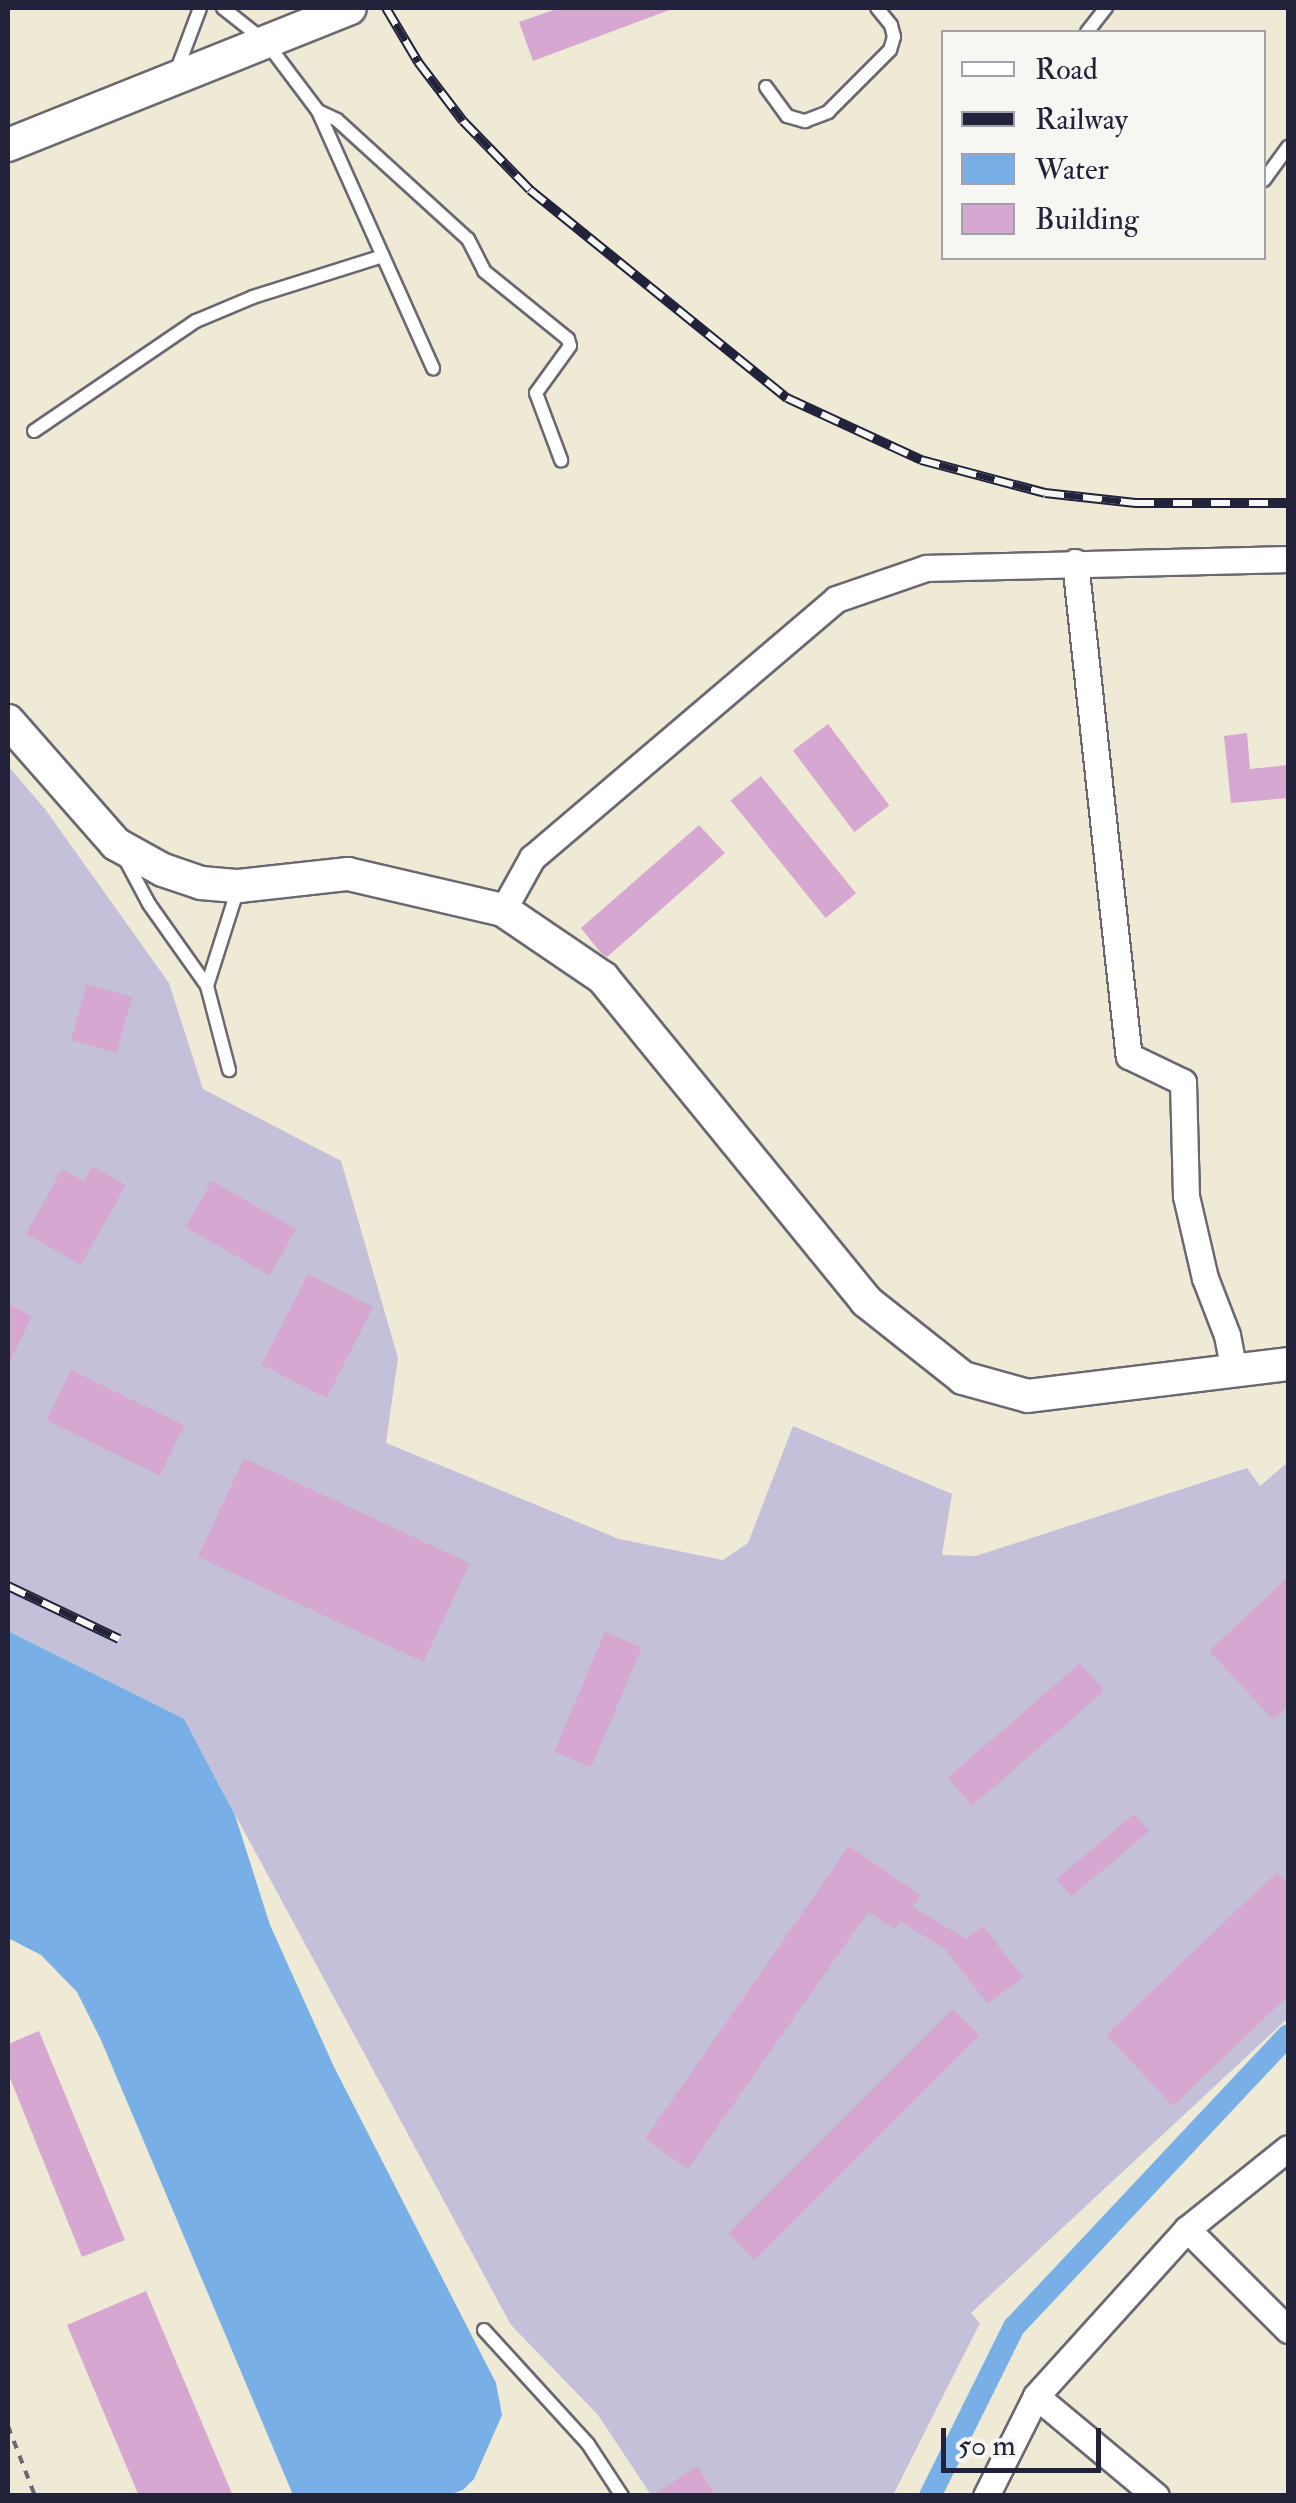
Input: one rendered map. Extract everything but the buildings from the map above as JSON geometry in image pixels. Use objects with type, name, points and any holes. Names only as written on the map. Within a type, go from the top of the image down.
[{"type":"street","points":[[8,145],[350,8]]},
{"type":"street","points":[[503,910],[532,858],[836,599],[926,568],[1288,559]]},
{"type":"street","points":[[1076,562],[1129,1056],[1182,1082],[1186,1196],[1204,1278],[1227,1335],[1234,1370]]},
{"type":"street","points":[[8,721],[116,844],[176,874],[201,883],[239,886],[348,874],[503,910],[603,978],[866,1301],[963,1378],[1028,1396],[1288,1364]]},
{"type":"street","points":[[986,2496],[1036,2396],[1187,2229],[1288,2148]]},
{"type":"street","points":[[1187,2229],[1288,2330]]},
{"type":"street","points":[[1036,2396],[1156,2496]]},
{"type":"lane","points":[[174,79],[200,8]]},
{"type":"lane","points":[[223,8],[266,42],[318,111],[433,368]]},
{"type":"lane","points":[[766,87],[787,116],[806,122],[828,112],[890,50],[894,37],[891,25],[877,8]]},
{"type":"lane","points":[[1089,30],[1106,8]]},
{"type":"lane","points":[[318,111],[337,120],[468,239],[484,271],[568,339],[570,346],[536,393],[561,460]]},
{"type":"lane","points":[[1266,177],[1288,147]]},
{"type":"lane","points":[[34,431],[196,321],[252,297],[383,256]]},
{"type":"lane","points":[[116,844],[149,904],[207,986],[229,1070]]},
{"type":"lane","points":[[207,986],[239,886]]},
{"type":"lane","points":[[484,2330],[588,2444],[622,2496]]},
{"type":"path","points":[[8,2426],[35,2496]]},
{"type":"shaded area","points":[[8,766],[45,809],[169,983],[203,1089],[341,1161],[398,1358],[386,1443],[619,1539],[723,1560],[748,1543],[793,1426],[952,1494],[942,1555],[976,1556],[1247,1468],[1260,1486],[1288,1462],[1288,2018],[971,2313],[980,2323],[893,2495],[651,2495],[598,2415],[511,2325],[184,1720],[8,1631]]},
{"type":"water","points":[[8,1631],[184,1719],[235,1815],[270,1925],[334,2067],[496,2383],[502,2415],[474,2479],[463,2490],[445,2496],[293,2495],[101,2040],[77,1992],[41,1955],[8,1938]]},
{"type":"waterway","points":[[930,2496],[1014,2327],[1288,2035]]},
{"type":"railway","points":[[386,8],[418,62],[463,121],[530,190],[787,398],[921,460],[1045,493],[1135,503],[1288,503]]},
{"type":"railway","points":[[8,1586],[119,1639]]}]
